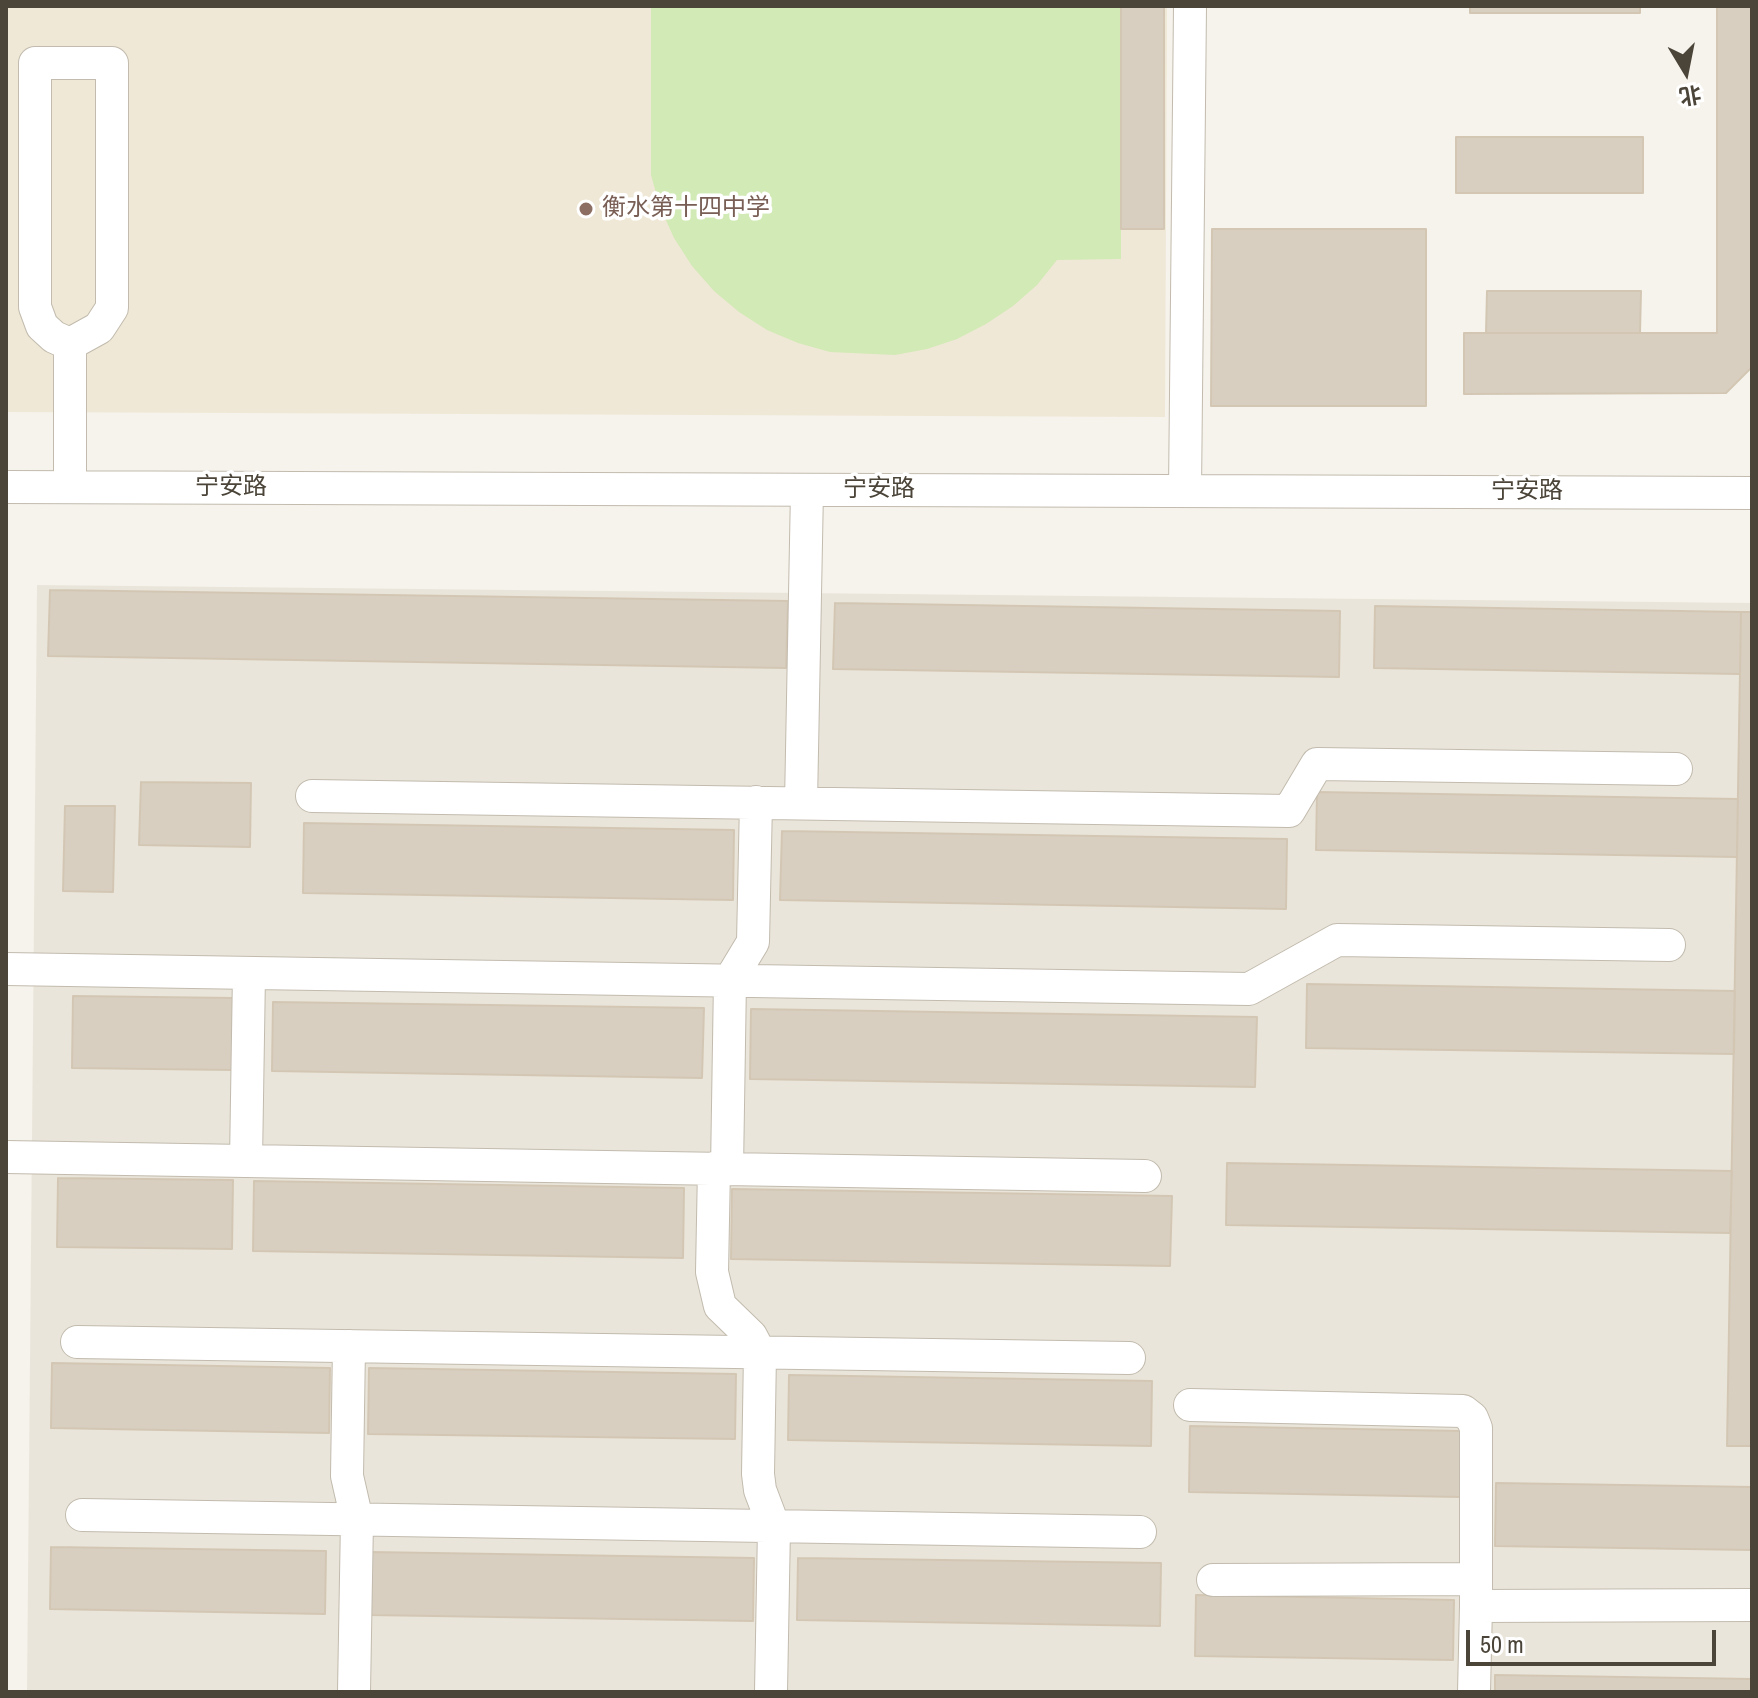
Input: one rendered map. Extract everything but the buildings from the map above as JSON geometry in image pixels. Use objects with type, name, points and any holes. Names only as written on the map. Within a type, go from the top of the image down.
[{"type":"street","points":[[1185,491],[1190,6]]},
{"type":"street","points":[[35,63],[112,63],[112,308],[99,328],[70,344],[54,337],[42,326],[35,307],[35,63]]},
{"type":"street","points":[[70,344],[70,487]]},
{"type":"street","points":[[6,487],[6,495]]},
{"type":"street","name":"宁安路","points":[[6,487],[1752,493]]},
{"type":"street","points":[[801,803],[807,490]]},
{"type":"street","points":[[312,796],[1289,811],[1317,764],[1676,769]]},
{"type":"street","points":[[756,802],[753,942],[730,980],[712,1272],[720,1306],[751,1336],[760,1353],[758,1474],[760,1490],[774,1527],[771,1692]]},
{"type":"street","points":[[6,969],[1249,989],[1337,940],[1669,945]]},
{"type":"street","points":[[246,1161],[249,973]]},
{"type":"street","points":[[6,1157],[1145,1176]]},
{"type":"street","points":[[77,1342],[1129,1358]]},
{"type":"street","points":[[349,1346],[347,1476],[357,1520],[354,1692]]},
{"type":"street","points":[[1190,1405],[1463,1411],[1472,1418],[1476,1428],[1474,1692]]},
{"type":"street","points":[[82,1515],[1140,1532]]},
{"type":"street","points":[[1213,1580],[1752,1605]]},
{"type":"shaded area","name":"衡水第十四中学","points":[[6,6],[1167,6],[1165,417],[6,412]]},
{"type":"shaded area","points":[[37,585],[1752,603],[1752,1692],[27,1692]]},
{"type":"green space","points":[[651,6],[1121,6],[1121,259],[1057,260],[1037,285],[1013,306],[957,339],[927,349],[895,355],[830,352],[767,330],[714,291],[692,266],[674,238],[660,207],[651,175]]},
{"type":"place","name":"衡水第十四中学","points":[[586,209]]}]
